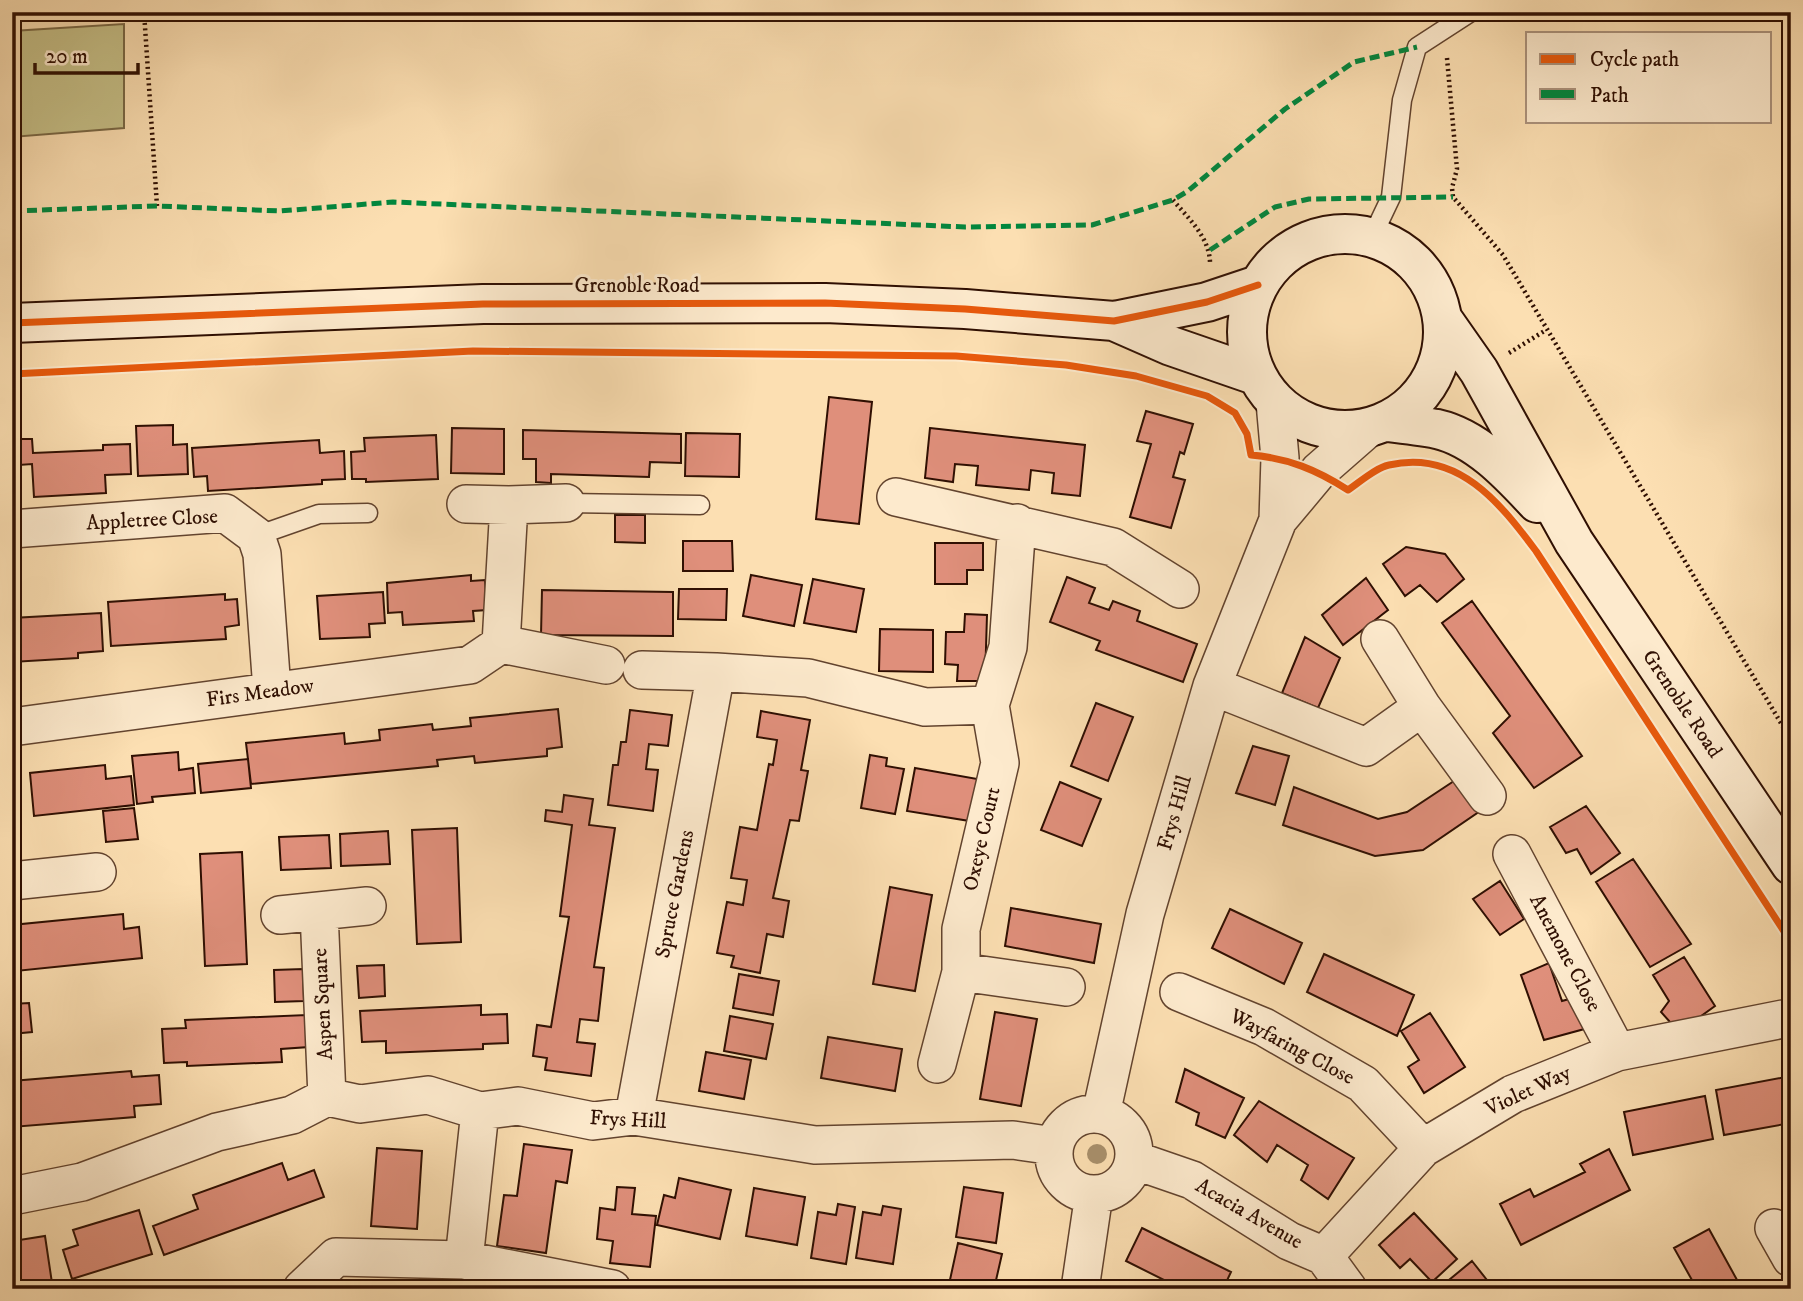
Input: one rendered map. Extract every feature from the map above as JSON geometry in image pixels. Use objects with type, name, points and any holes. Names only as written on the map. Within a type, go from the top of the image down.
[{"type":"street","points":[[1338,234],[1372,237],[1410,257],[1434,288],[1444,321],[1442,355],[1435,375],[1415,402],[1377,425],[1335,430],[1303,424],[1265,388],[1246,342],[1249,307],[1258,285],[1279,258],[1304,242],[1338,234]]},
{"type":"street","name":"Grenoble Road","points":[[12,323],[483,304],[811,303],[965,309],[1114,321],[1207,302],[1258,285]]},
{"type":"street","name":"Grenoble Road","points":[[1114,321],[1265,388]]},
{"type":"street","name":"Grenoble Road","points":[[1444,321],[1479,371],[1574,542],[1791,865]]},
{"type":"street","name":"Frys Hill","points":[[1265,388],[1280,458],[1278,520]]},
{"type":"street","name":"Grenoble Road","points":[[1377,425],[1439,429],[1464,440],[1507,471],[1574,542]]},
{"type":"street","name":"Frys Hill","points":[[1101,1114],[1145,914],[1212,686],[1278,520],[1319,471],[1377,425]]},
{"type":"street","points":[[896,497],[1113,547],[1180,589]]},
{"type":"street","points":[[466,504],[566,503]]},
{"type":"street","points":[[509,505],[501,644],[606,665]]},
{"type":"street","name":"Appletree Close","points":[[12,529],[225,513],[256,536]]},
{"type":"street","points":[[642,670],[808,678],[925,707],[990,705],[1008,647],[1017,523]]},
{"type":"street","points":[[256,536],[262,554],[272,690]]},
{"type":"street","points":[[1380,639],[1422,707],[1487,796]]},
{"type":"street","name":"Firs Meadow","points":[[12,727],[470,665],[501,644]]},
{"type":"street","name":"Spruce Gardens","points":[[634,1116],[716,672]]},
{"type":"street","points":[[1212,686],[1366,747],[1422,707]]},
{"type":"street","name":"Oxeye Court","points":[[937,1065],[961,972],[961,929],[1000,764],[990,705]]},
{"type":"street","name":"Anemone Close","points":[[1512,855],[1617,1052]]},
{"type":"street","points":[[12,881],[97,872]]},
{"type":"street","points":[[280,915],[367,906]]},
{"type":"street","name":"Aspen Square","points":[[319,912],[327,1097]]},
{"type":"street","points":[[961,972],[1066,987]]},
{"type":"street","name":"Wayfaring Close","points":[[1180,992],[1264,1027],[1363,1084],[1423,1148]]},
{"type":"street","name":"Violet Way","points":[[1324,1256],[1423,1148],[1513,1094],[1617,1052],[1783,1019]]},
{"type":"street","name":"Frys Hill","points":[[327,1097],[360,1104],[428,1095],[481,1111],[518,1106],[593,1121],[634,1116],[816,1145],[1013,1140],[1054,1146]]},
{"type":"street","points":[[12,1196],[82,1182],[217,1132],[292,1115],[327,1097]]},
{"type":"street","points":[[464,1261],[481,1111]]},
{"type":"street","points":[[1101,1114],[1125,1128],[1132,1140],[1134,1160],[1121,1184],[1109,1192],[1094,1194],[1075,1189],[1064,1181],[1056,1169],[1054,1146],[1059,1133],[1069,1122],[1081,1115],[1101,1114]]},
{"type":"street","name":"Acacia Avenue","points":[[1134,1160],[1192,1180],[1289,1241],[1324,1256],[1348,1289]]},
{"type":"street","points":[[1080,1289],[1094,1194]]},
{"type":"street","points":[[302,1289],[337,1257],[464,1261],[612,1289]]},
{"type":"lane","points":[[1372,237],[1391,197],[1402,100],[1418,47],[1444,27],[1471,12]]},
{"type":"lane","points":[[566,503],[700,505]]},
{"type":"lane","points":[[256,536],[319,514],[368,513]]},
{"type":"path","points":[[144,12],[157,206]]},
{"type":"path","points":[[1444,27],[1457,169],[1452,188],[1453,197],[1503,255],[1791,740]]},
{"type":"path","points":[[1173,200],[1203,237]]},
{"type":"shaded area","points":[[124,24],[124,128],[12,137],[12,31]]},
{"type":"building","points":[[829,397],[872,402],[859,524],[816,519]]},
{"type":"building","points":[[1146,411],[1193,424],[1184,454],[1180,452],[1173,477],[1185,480],[1171,528],[1130,517],[1151,444],[1137,441]]},
{"type":"building","points":[[173,425],[173,445],[187,444],[188,474],[138,476],[136,426]]},
{"type":"building","points":[[452,428],[504,429],[504,474],[451,473]]},
{"type":"building","points":[[930,428],[1085,445],[1080,496],[1052,493],[1054,473],[1031,470],[1029,490],[976,485],[978,466],[955,464],[953,482],[925,478]]},
{"type":"building","points":[[523,430],[681,434],[681,463],[650,462],[649,477],[551,474],[551,483],[536,482],[536,459],[523,459]]},
{"type":"building","points":[[686,433],[740,434],[739,477],[685,476]]},
{"type":"building","points":[[436,435],[438,479],[366,482],[366,479],[352,479],[351,452],[365,451],[364,438]]},
{"type":"building","points":[[18,439],[32,439],[33,453],[103,450],[103,445],[130,444],[131,474],[105,475],[106,493],[34,497],[32,464],[19,465]]},
{"type":"building","points":[[319,440],[320,453],[344,451],[345,479],[322,480],[322,484],[208,491],[207,476],[194,477],[192,448]]},
{"type":"building","points":[[615,515],[645,515],[645,543],[615,542]]},
{"type":"building","points":[[683,541],[732,541],[733,571],[683,571]]},
{"type":"building","points":[[935,543],[983,543],[983,570],[967,570],[967,584],[935,584]]},
{"type":"building","points":[[1406,547],[1445,554],[1464,579],[1437,602],[1420,585],[1405,596],[1383,564]]},
{"type":"building","points":[[471,575],[471,581],[485,580],[487,610],[473,611],[474,621],[403,625],[402,612],[388,613],[387,583]]},
{"type":"building","points":[[751,575],[802,585],[794,626],[743,616]]},
{"type":"building","points":[[1067,577],[1095,588],[1089,603],[1109,610],[1113,601],[1140,611],[1137,621],[1197,644],[1183,682],[1096,650],[1100,641],[1050,622]]},
{"type":"building","points":[[1366,578],[1388,610],[1343,645],[1322,615]]},
{"type":"building","points":[[813,579],[864,589],[856,632],[804,623]]},
{"type":"building","points":[[679,589],[727,589],[726,620],[678,619]]},
{"type":"building","points":[[542,590],[673,592],[673,636],[541,635]]},
{"type":"building","points":[[383,592],[385,623],[369,624],[370,637],[320,639],[317,596]]},
{"type":"building","points":[[225,594],[225,600],[237,599],[239,625],[225,627],[226,639],[111,646],[108,602]]},
{"type":"building","points":[[1472,601],[1582,756],[1534,788],[1493,733],[1510,716],[1442,623]]},
{"type":"building","points":[[101,613],[103,651],[78,653],[78,658],[12,662],[12,618]]},
{"type":"building","points":[[965,614],[987,615],[985,681],[957,681],[958,665],[945,664],[946,632],[964,632]]},
{"type":"building","points":[[880,629],[933,630],[933,672],[879,671]]},
{"type":"building","points":[[1305,637],[1340,658],[1318,708],[1282,693]]},
{"type":"building","points":[[1096,703],[1133,717],[1108,781],[1071,766]]},
{"type":"building","points":[[558,709],[562,747],[547,749],[547,756],[475,763],[474,756],[437,760],[438,766],[251,784],[246,743],[344,733],[345,744],[380,740],[379,730],[432,724],[433,730],[471,726],[470,718]]},
{"type":"building","points":[[630,710],[672,715],[668,746],[649,744],[646,769],[658,770],[653,811],[608,805],[613,765],[618,765],[621,742],[626,742]]},
{"type":"building","points":[[761,711],[810,720],[801,770],[808,771],[799,821],[790,820],[773,898],[789,901],[783,937],[767,934],[760,973],[731,967],[734,956],[717,953],[727,902],[743,905],[747,880],[731,878],[740,827],[757,830],[769,764],[773,765],[777,740],[757,737]]},
{"type":"building","points":[[1253,746],[1289,756],[1275,805],[1236,793]]},
{"type":"building","points":[[178,752],[179,770],[193,768],[195,793],[152,797],[153,802],[137,804],[132,756]]},
{"type":"building","points":[[870,755],[887,758],[886,766],[904,769],[895,814],[861,808]]},
{"type":"building","points":[[248,759],[251,788],[201,793],[198,764]]},
{"type":"building","points":[[105,765],[106,779],[131,776],[134,805],[34,816],[30,773]]},
{"type":"building","points":[[915,768],[983,780],[976,822],[907,811]]},
{"type":"building","points":[[1457,779],[1483,809],[1423,850],[1375,856],[1283,825],[1294,787],[1378,819],[1407,812]]},
{"type":"building","points":[[1060,782],[1101,799],[1082,846],[1041,830]]},
{"type":"building","points":[[564,795],[593,799],[589,825],[615,828],[594,967],[604,968],[598,1021],[580,1019],[577,1042],[595,1044],[591,1076],[545,1070],[547,1058],[533,1056],[537,1025],[551,1027],[569,917],[560,916],[572,825],[545,821],[546,810],[562,812]]},
{"type":"building","points":[[1586,806],[1620,853],[1591,874],[1577,849],[1566,853],[1550,827]]},
{"type":"building","points":[[134,808],[138,839],[106,842],[103,811]]},
{"type":"building","points":[[457,828],[461,942],[417,944],[412,830]]},
{"type":"building","points":[[388,831],[390,864],[341,866],[340,834]]},
{"type":"building","points":[[329,835],[331,868],[281,870],[279,837]]},
{"type":"building","points":[[242,852],[247,964],[205,966],[200,854]]},
{"type":"building","points":[[1633,859],[1691,944],[1650,967],[1596,882]]},
{"type":"building","points":[[1500,881],[1524,919],[1500,935],[1473,899]]},
{"type":"building","points":[[890,887],[932,895],[915,991],[873,984]]},
{"type":"building","points":[[1011,908],[1101,924],[1094,963],[1005,946]]},
{"type":"building","points":[[1230,909],[1302,943],[1284,984],[1212,948]]},
{"type":"building","points":[[123,914],[124,929],[139,927],[142,958],[16,971],[12,925]]},
{"type":"building","points":[[1324,954],[1414,995],[1397,1036],[1307,992]]},
{"type":"building","points":[[1684,957],[1715,1006],[1679,1032],[1661,1012],[1669,1001],[1653,975]]},
{"type":"building","points":[[1549,963],[1562,1001],[1573,998],[1588,1028],[1544,1040],[1521,975]]},
{"type":"building","points":[[384,965],[385,996],[359,998],[357,966]]},
{"type":"building","points":[[303,969],[304,1001],[275,1002],[274,970]]},
{"type":"building","points":[[739,974],[779,981],[773,1015],[733,1008]]},
{"type":"building","points":[[29,1003],[32,1032],[12,1034],[12,1004]]},
{"type":"building","points":[[481,1005],[481,1015],[507,1014],[508,1043],[483,1044],[483,1049],[386,1053],[386,1041],[362,1042],[360,1011]]},
{"type":"building","points":[[995,1012],[1037,1019],[1021,1106],[980,1099]]},
{"type":"building","points":[[1430,1013],[1465,1067],[1424,1093],[1408,1067],[1419,1060],[1401,1031]]},
{"type":"building","points":[[307,1015],[309,1047],[281,1049],[282,1062],[187,1066],[187,1062],[164,1063],[162,1029],[186,1028],[185,1020]]},
{"type":"building","points":[[730,1016],[773,1024],[766,1059],[724,1051]]},
{"type":"building","points":[[828,1037],[902,1049],[895,1091],[821,1078]]},
{"type":"building","points":[[706,1052],[751,1060],[744,1099],[699,1091]]},
{"type":"building","points":[[1185,1069],[1244,1098],[1225,1138],[1196,1125],[1199,1113],[1176,1102]]},
{"type":"building","points":[[131,1071],[132,1077],[159,1075],[161,1104],[134,1106],[135,1117],[12,1127],[12,1081]]},
{"type":"building","points":[[1791,1076],[1791,1123],[1724,1135],[1716,1090]]},
{"type":"building","points":[[1705,1096],[1713,1139],[1633,1155],[1624,1112]]},
{"type":"building","points":[[1259,1101],[1354,1158],[1328,1199],[1301,1180],[1308,1165],[1277,1145],[1267,1162],[1234,1135]]},
{"type":"building","points":[[524,1144],[572,1150],[567,1183],[556,1181],[546,1253],[497,1246],[504,1195],[517,1196]]},
{"type":"building","points":[[377,1148],[422,1151],[417,1229],[371,1226]]},
{"type":"building","points":[[1609,1149],[1630,1190],[1521,1245],[1500,1204],[1530,1189],[1534,1197],[1585,1172],[1580,1164]]},
{"type":"building","points":[[282,1163],[288,1180],[314,1170],[324,1197],[164,1255],[153,1226],[198,1209],[193,1195]]},
{"type":"building","points":[[679,1178],[731,1190],[720,1239],[657,1225],[664,1195],[675,1198]]},
{"type":"building","points":[[617,1187],[635,1188],[632,1214],[656,1216],[650,1267],[610,1263],[613,1241],[597,1239],[600,1208],[615,1210]]},
{"type":"building","points":[[964,1187],[1003,1193],[996,1243],[956,1237]]},
{"type":"building","points":[[754,1188],[805,1197],[797,1245],[746,1236]]},
{"type":"building","points":[[838,1204],[855,1207],[846,1264],[811,1258],[818,1212],[836,1215]]},
{"type":"building","points":[[883,1206],[901,1209],[893,1264],[856,1258],[863,1212],[881,1215]]},
{"type":"building","points":[[139,1210],[152,1254],[72,1279],[63,1250],[78,1245],[73,1230]]},
{"type":"building","points":[[1414,1213],[1457,1259],[1432,1282],[1410,1259],[1400,1268],[1379,1245]]},
{"type":"building","points":[[1142,1228],[1231,1272],[1223,1289],[1182,1289],[1126,1261]]},
{"type":"building","points":[[1709,1229],[1742,1289],[1697,1289],[1674,1248]]},
{"type":"building","points":[[45,1236],[52,1283],[20,1287],[13,1241]]},
{"type":"building","points":[[958,1243],[1002,1254],[994,1289],[948,1289]]},
{"type":"building","points":[[1472,1261],[1494,1289],[1438,1289]]},
{"type":"marked path","points":[[12,211],[157,206],[280,211],[393,202],[965,227],[1092,225],[1173,200],[1188,191],[1285,109],[1354,62],[1417,47]]},
{"type":"marked path","points":[[1210,250],[1275,207],[1309,199],[1453,197]]},
{"type":"cycle path","points":[[12,323],[483,304],[825,303],[965,309],[1114,321],[1207,302],[1258,285]]},
{"type":"cycle path","points":[[12,374],[473,351],[956,356],[1066,365],[1136,376],[1207,396],[1235,413],[1247,434],[1251,455],[1302,466],[1348,490],[1373,472],[1389,465],[1414,462],[1436,465],[1475,484],[1492,498],[1536,551],[1791,942]]}]
